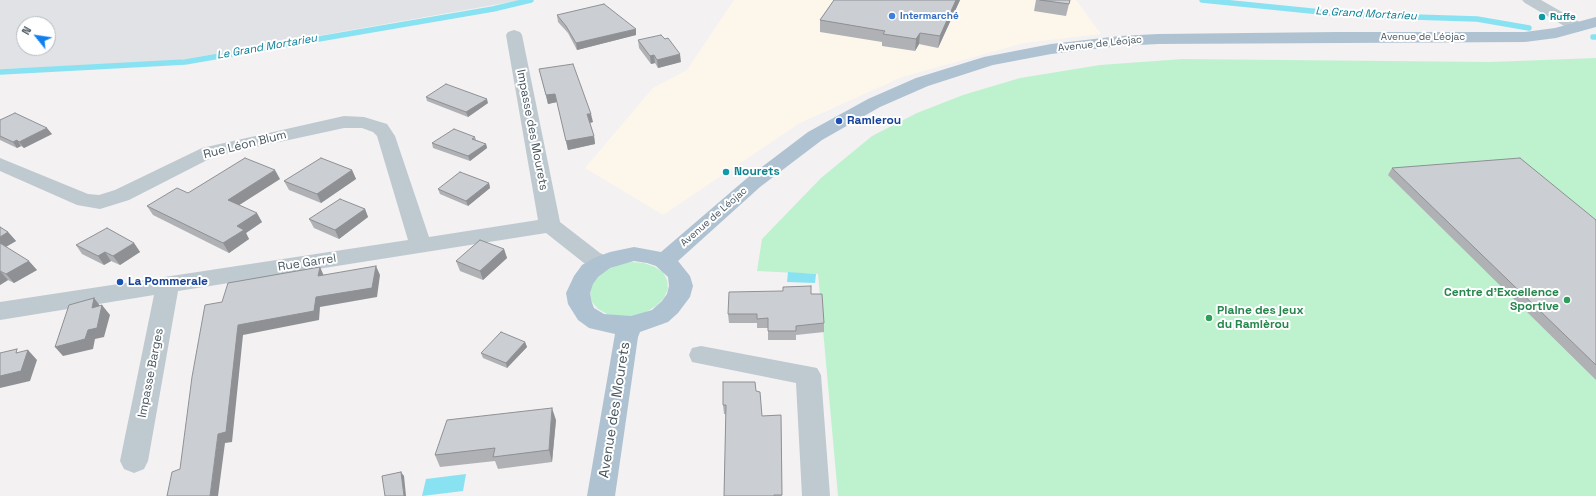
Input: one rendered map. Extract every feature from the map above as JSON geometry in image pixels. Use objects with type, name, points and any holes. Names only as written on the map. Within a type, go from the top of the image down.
[{"type":"main road","name":"Avenue de Léojac","points":[[664,261],[753,183],[815,136],[874,103],[922,82],[990,61],[1028,53],[1079,46],[1150,40],[1336,36],[1525,37],[1556,33],[1586,24]]},
{"type":"main road","points":[[634,254],[650,256],[664,261],[673,268],[679,276],[681,286],[678,297],[660,316],[646,322],[614,326],[598,322],[586,314],[580,304],[578,293],[582,282],[590,271],[602,263],[618,257],[634,254]]},
{"type":"main road","name":"Avenue des Mourets","points":[[601,496],[626,337],[631,325]]},
{"type":"street","points":[[1530,0],[1586,24]]},
{"type":"street","name":"Impasse des Mourets","points":[[514,34],[550,225]]},
{"type":"street","name":"Rue Léon Blum","points":[[0,164],[84,200],[100,202],[122,195],[209,152],[344,122],[364,123],[380,128],[386,136],[421,245]]},
{"type":"street","points":[[550,225],[592,258],[602,263]]},
{"type":"street","name":"Rue Garrel","points":[[0,311],[550,225]]},
{"type":"street","name":"Impasse Barges","points":[[134,461],[168,284]]},
{"type":"street","points":[[701,355],[808,374],[816,496]]},
{"type":"shaded area","points":[[0,0],[522,0],[152,65],[0,69]]},
{"type":"shaded area","points":[[734,0],[1076,0],[1101,34],[1024,43],[902,77],[800,123],[663,215],[585,168],[653,88],[687,70]]},
{"type":"green space","name":"Plaine des jeux du Ramièrou","points":[[1596,58],[1596,496],[838,496],[818,274],[757,271],[762,239],[821,178],[872,136],[917,113],[963,95],[1020,78],[1100,65],[1183,59],[1490,62]]},
{"type":"green space","points":[[632,262],[644,263],[663,272],[667,280],[668,289],[664,298],[656,306],[646,312],[633,316],[619,317],[607,314],[598,309],[592,302],[590,293],[592,284],[598,276],[608,269],[619,264]]},
{"type":"water","points":[[788,272],[816,274],[815,283],[787,282]]},
{"type":"water","points":[[466,474],[463,491],[422,496],[426,479]]},
{"type":"building","name":"Intermarché","points":[[834,0],[956,0],[940,36],[920,33],[916,39],[883,34],[885,31],[820,20]]},
{"type":"building","points":[[1040,0],[1070,0],[1069,4]]},
{"type":"building","points":[[604,4],[636,29],[576,43],[566,26],[557,15]]},
{"type":"building","points":[[661,35],[665,39],[668,38],[680,54],[657,60],[654,55],[650,56],[638,40]]},
{"type":"building","points":[[573,64],[591,114],[587,114],[594,136],[566,141],[555,94],[546,95],[539,69]]},
{"type":"building","points":[[446,84],[487,99],[466,112],[426,97]]},
{"type":"building","points":[[15,113],[47,128],[19,142],[17,140],[13,142],[0,136],[0,120]]},
{"type":"building","points":[[454,129],[475,137],[472,139],[486,144],[468,156],[432,143]]},
{"type":"building","points":[[245,158],[275,170],[228,200],[257,213],[237,226],[244,230],[223,243],[147,206],[177,188],[188,193]]},
{"type":"building","points":[[321,158],[352,170],[317,194],[284,181]]},
{"type":"building","name":"Centre d'Excellence Sportive","points":[[1520,158],[1596,220],[1596,365],[1392,168]]},
{"type":"building","points":[[460,172],[489,183],[466,201],[438,189]]},
{"type":"building","points":[[340,199],[365,209],[335,230],[309,219]]},
{"type":"building","points":[[0,227],[8,232],[0,237]]},
{"type":"building","points":[[107,228],[134,243],[113,256],[105,252],[98,256],[76,245]]},
{"type":"building","points":[[480,240],[504,249],[480,271],[456,261]]},
{"type":"building","points":[[0,243],[29,261],[6,274],[0,271]]},
{"type":"building","points":[[376,266],[372,288],[316,297],[314,311],[238,325],[226,432],[218,434],[210,496],[167,496],[172,472],[180,469],[192,377],[205,305],[222,302],[228,283],[320,267],[318,276]]},
{"type":"building","points":[[811,286],[811,294],[822,294],[824,323],[796,326],[796,331],[768,331],[768,318],[757,319],[757,314],[728,314],[729,292],[783,291],[783,287]]},
{"type":"building","points":[[94,298],[92,308],[102,305],[97,328],[88,330],[85,339],[55,347],[69,305]]},
{"type":"building","points":[[501,332],[525,342],[506,363],[481,353]]},
{"type":"building","points":[[17,349],[16,353],[28,350],[21,371],[0,376],[0,353]]},
{"type":"building","points":[[723,382],[755,382],[756,391],[760,392],[762,416],[781,415],[782,495],[724,496],[726,405],[723,405]]},
{"type":"building","points":[[552,408],[549,450],[493,457],[495,448],[435,455],[447,420]]},
{"type":"building","points":[[401,472],[404,496],[385,496],[382,476]]},
{"type":"waterway","name":"Le Grand Mortarieu","points":[[0,72],[185,62],[493,9],[531,0]]},
{"type":"waterway","name":"Le Grand Mortarieu","points":[[1202,0],[1351,15],[1477,19],[1529,28]]},
{"type":"place","name":"Intermarché","points":[[892,16]]},
{"type":"place","name":"Ruffe","points":[[1542,17]]},
{"type":"place","name":"Ramierou","points":[[839,121]]},
{"type":"place","name":"Nourets","points":[[726,172]]},
{"type":"place","name":"La Pommeraie","points":[[120,282]]},
{"type":"place","name":"Centre d'Excellence Sportive","points":[[1567,300]]},
{"type":"place","name":"Plaine des jeux du Ramièrou","points":[[1209,318]]}]
